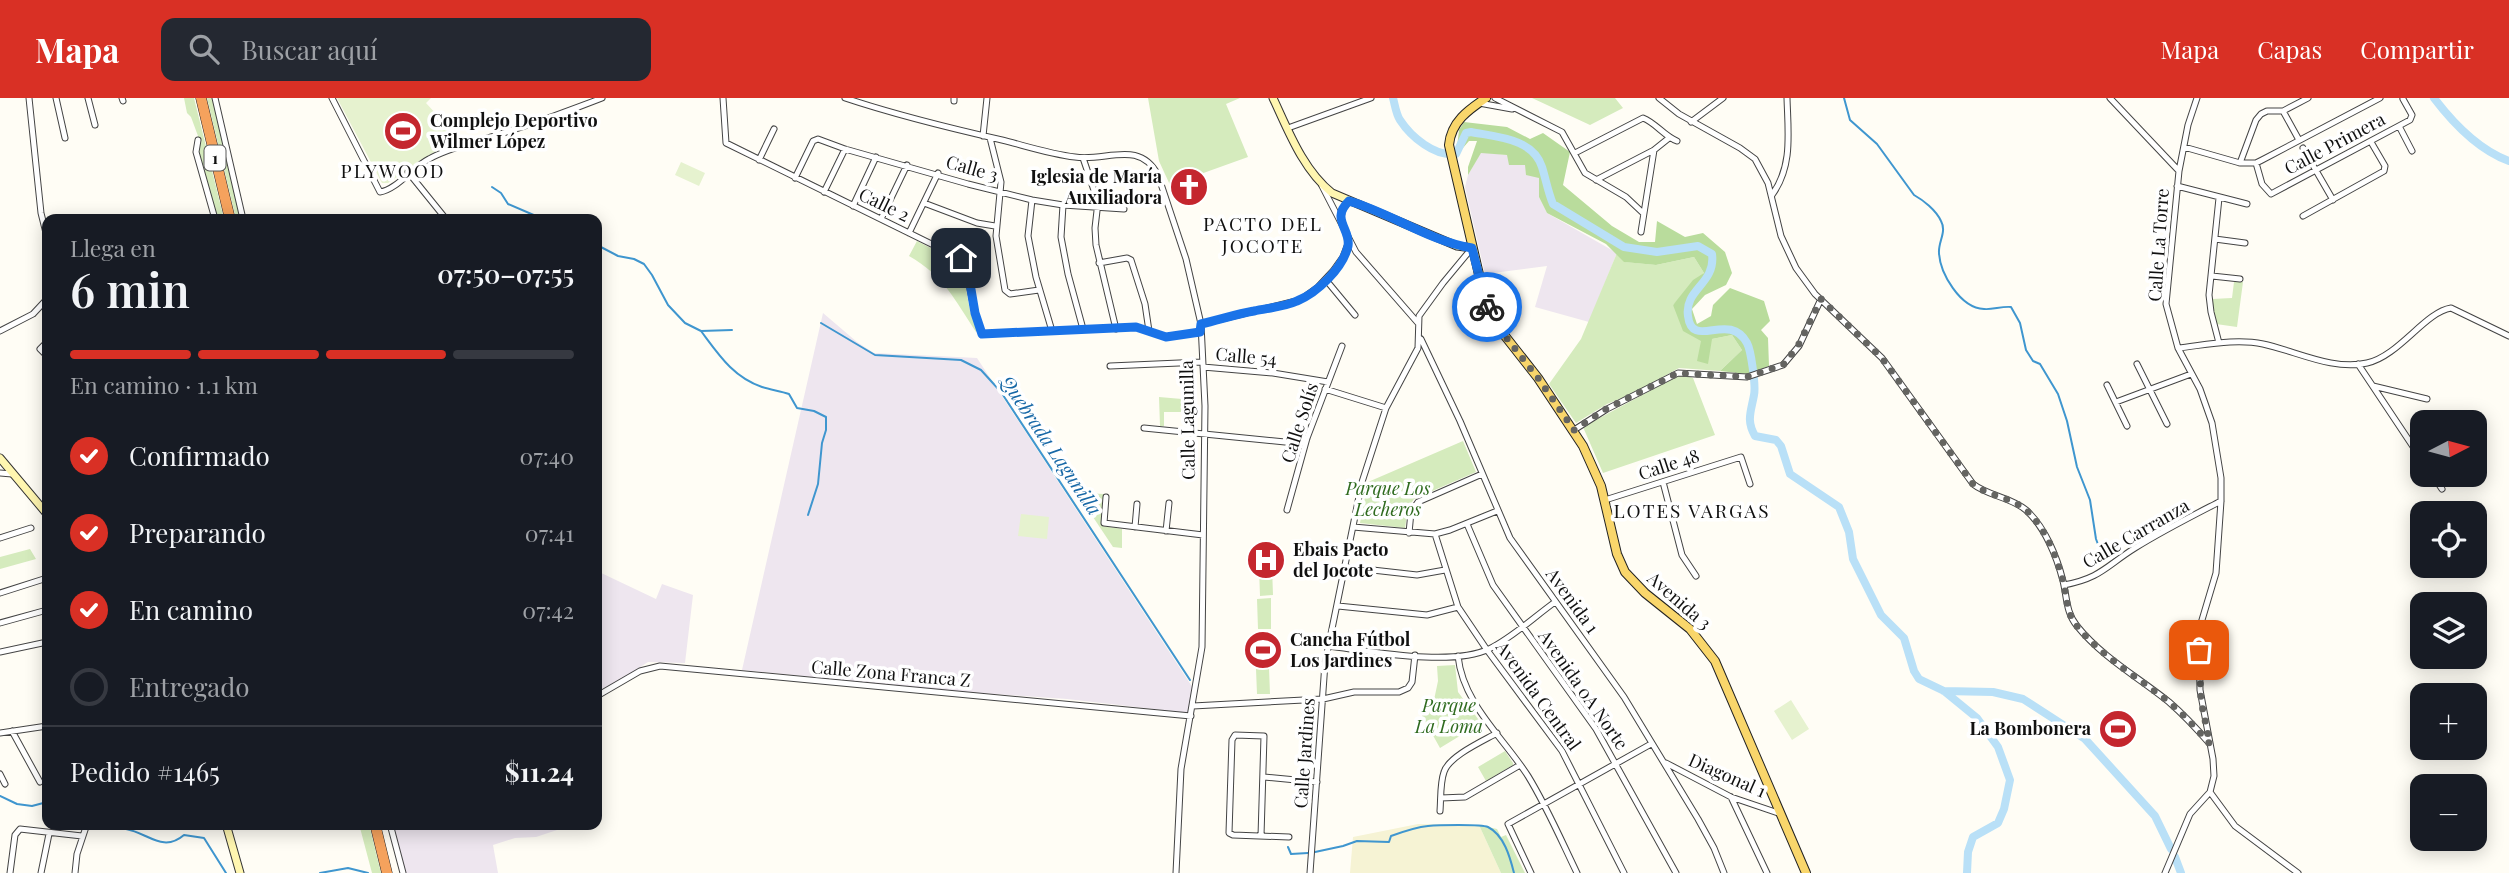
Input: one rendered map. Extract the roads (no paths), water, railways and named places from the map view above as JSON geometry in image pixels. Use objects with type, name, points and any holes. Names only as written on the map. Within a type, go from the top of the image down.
[{"type":"highway","name":"1","points":[[201,98],[229,214]]},
{"type":"highway","points":[[376,830],[387,873]]},
{"type":"main road","name":"Avenida 3","points":[[1482,100],[1454,126],[1450,137],[1450,154],[1487,309],[1574,430],[1596,473],[1622,566],[1633,582],[1690,629],[1720,670],[1806,873]]},
{"type":"street","points":[[29,98],[42,220]]},
{"type":"street","points":[[56,98],[65,138]]},
{"type":"street","points":[[88,98],[94,125]]},
{"type":"street","points":[[215,98],[242,214]]},
{"type":"street","points":[[332,98],[380,191],[390,190],[408,172],[429,159],[603,98]]},
{"type":"street","name":"Calle 2","points":[[723,98],[726,143],[961,258],[967,266],[975,313],[982,334],[1052,331]]},
{"type":"street","name":"Calle Lagunilla","points":[[845,98],[1051,153],[1083,158],[1132,154],[1145,159],[1155,168],[1186,258],[1201,324],[1203,365],[1202,647],[1177,801],[1176,873]]},
{"type":"street","points":[[983,136],[987,98]]},
{"type":"street","points":[[1273,98],[1297,146],[1323,187],[1349,241],[1418,323]]},
{"type":"street","points":[[1287,128],[1371,98]]},
{"type":"street","points":[[1495,98],[1562,132],[1585,173],[1626,197],[1643,214]]},
{"type":"street","points":[[1659,98],[1691,122],[1748,153],[1765,176],[1781,236],[1788,254],[1806,283],[1882,358],[1973,484],[2020,506],[2034,519],[2049,543],[2064,585],[2068,608],[2082,632],[2096,647],[2182,713],[2210,744]]},
{"type":"street","points":[[1691,122],[1723,98]]},
{"type":"street","points":[[1772,195],[1784,176],[1788,160],[1787,98]]},
{"type":"street","name":"Calle La Torre","points":[[2110,98],[2179,171],[2166,304],[2178,348],[2207,404],[2221,478],[2216,573],[2199,630],[2200,690],[2214,768],[2210,792]]},
{"type":"street","points":[[2179,171],[2188,125],[2197,98]]},
{"type":"street","points":[[2240,163],[2256,120],[2267,111],[2283,111],[2308,98]]},
{"type":"street","points":[[2184,148],[2240,163],[2256,163],[2380,98]]},
{"type":"street","name":"Calle Primera","points":[[2256,163],[2260,177],[2271,194],[2399,126],[2412,115],[2403,99]]},
{"type":"street","points":[[1482,100],[1497,108],[1518,110]]},
{"type":"street","points":[[2283,111],[2299,140]]},
{"type":"street","points":[[1575,153],[1643,118],[1677,141]]},
{"type":"street","points":[[2399,126],[2412,151]]},
{"type":"street","points":[[759,160],[774,129]]},
{"type":"street","points":[[990,138],[1001,182],[995,226],[1007,293],[1039,290]]},
{"type":"street","points":[[1596,180],[1654,150],[1669,138]]},
{"type":"street","name":"Calle 3","points":[[795,178],[815,139],[1032,200],[1124,209]]},
{"type":"street","points":[[198,140],[196,152],[214,214]]},
{"type":"street","points":[[2303,216],[2385,169],[2371,142]]},
{"type":"street","points":[[1297,146],[1323,187],[1334,196],[1378,210],[1457,246],[1472,248]]},
{"type":"street","points":[[2303,148],[2333,200]]},
{"type":"street","points":[[824,192],[845,149]]},
{"type":"street","points":[[1641,232],[1654,150]]},
{"type":"street","points":[[853,206],[876,157]]},
{"type":"street","points":[[1083,158],[1097,207],[1095,237],[1099,263],[1116,329]]},
{"type":"street","points":[[881,219],[907,165]]},
{"type":"street","points":[[408,172],[442,214]]},
{"type":"street","points":[[909,233],[938,173]]},
{"type":"street","points":[[1318,179],[1341,198]]},
{"type":"street","points":[[2177,186],[2248,204]]},
{"type":"street","points":[[2219,198],[2209,303],[2219,343]]},
{"type":"street","points":[[1032,200],[1028,236],[1039,290],[1052,331],[1136,327],[1166,337],[1200,332]]},
{"type":"street","points":[[1341,225],[1342,210],[1349,201]]},
{"type":"street","points":[[924,203],[977,223],[995,226]]},
{"type":"street","points":[[1063,205],[1061,237],[1083,328]]},
{"type":"street","points":[[2215,239],[2245,243]]},
{"type":"street","points":[[1201,324],[1295,302],[1326,280],[1343,257],[1349,241]]},
{"type":"street","points":[[1418,323],[1421,312],[1472,248]]},
{"type":"street","points":[[1099,263],[1127,258],[1130,260],[1145,304],[1149,331]]},
{"type":"street","points":[[2211,276],[2240,279]]},
{"type":"street","points":[[1326,280],[1355,315]]},
{"type":"street","points":[[1574,430],[1606,409],[1678,373],[1747,377],[1777,368],[1798,346],[1821,299]]},
{"type":"street","points":[[0,331],[33,314],[42,304]]},
{"type":"street","points":[[2178,348],[2219,343],[2262,344],[2340,365],[2358,364],[2380,359],[2393,351],[2444,309],[2456,310],[2509,337]]},
{"type":"street","name":"Calle Jardines","points":[[1310,873],[1328,646],[1368,460],[1387,408],[1419,343],[1418,323]]},
{"type":"street","name":"Avenida 1","points":[[1419,334],[1464,429],[1497,511],[1518,551],[1616,685],[1712,844],[1724,873]]},
{"type":"street","name":"Calle Solís","points":[[1287,510],[1307,439],[1342,346]]},
{"type":"street","points":[[1414,356],[1421,353],[1428,356]]},
{"type":"street","points":[[2137,364],[2167,424]]},
{"type":"street","points":[[2358,364],[2410,442]]},
{"type":"street","name":"Calle 54","points":[[1110,366],[1203,365],[1286,374],[1328,382]]},
{"type":"street","points":[[2116,402],[2191,374]]},
{"type":"street","points":[[2107,385],[2127,426]]},
{"type":"street","points":[[2373,386],[2427,399]]},
{"type":"street","points":[[1325,389],[1387,408]]},
{"type":"street","points":[[1144,428],[1295,443],[1307,439]]},
{"type":"street","name":"Calle 48","points":[[1605,500],[1741,457],[1750,484]]},
{"type":"street","points":[[0,458],[42,504]]},
{"type":"street","points":[[0,473],[12,474]]},
{"type":"street","points":[[1409,533],[1411,512],[1418,502],[1482,474]]},
{"type":"street","points":[[1662,482],[1682,555],[1696,576]]},
{"type":"street","points":[[1106,497],[1104,523],[1203,535]]},
{"type":"street","name":"Calle Carranza","points":[[2064,585],[2104,572],[2133,549],[2221,501]]},
{"type":"street","points":[[1166,531],[1169,503]]},
{"type":"street","points":[[1135,527],[1137,504]]},
{"type":"street","points":[[1353,527],[1435,534],[1497,511]]},
{"type":"street","name":"Avenida 0A Norte","points":[[1467,524],[1493,585],[1591,721],[1676,873]]},
{"type":"street","points":[[0,538],[31,528]]},
{"type":"street","name":"Avenida Central","points":[[1435,534],[1458,607],[1562,751],[1624,873]]},
{"type":"street","points":[[1346,567],[1417,575],[1445,570]]},
{"type":"street","points":[[0,593],[42,580]]},
{"type":"street","points":[[1328,646],[1415,655],[1458,656],[1487,650],[1555,602]]},
{"type":"street","points":[[1338,606],[1426,615],[1458,607]]},
{"type":"street","points":[[0,623],[42,611]]},
{"type":"street","points":[[0,652],[42,643]]},
{"type":"street","points":[[1193,706],[1222,702],[1323,699],[1354,692],[1399,692],[1408,688],[1413,678],[1415,655]]},
{"type":"street","points":[[1458,656],[1464,686],[1544,804],[1577,873]]},
{"type":"street","name":"Calle Zona Franca Z","points":[[602,693],[640,670],[660,666],[1191,716]]},
{"type":"street","points":[[0,733],[42,727]]},
{"type":"street","points":[[12,731],[40,782]]},
{"type":"street","points":[[1440,811],[1442,780],[1446,766],[1497,733]]},
{"type":"street","points":[[1261,836],[1265,739],[1262,735],[1235,735],[1232,740],[1229,832],[1231,835],[1289,837]]},
{"type":"street","points":[[1531,873],[1508,824],[1651,744]]},
{"type":"street","name":"Diagonal 1","points":[[1663,761],[1731,797],[1781,814]]},
{"type":"street","points":[[1441,798],[1465,797],[1520,765]]},
{"type":"street","points":[[0,774],[5,784]]},
{"type":"street","points":[[1677,784],[1679,776],[1687,775]]},
{"type":"street","points":[[1264,777],[1317,780]]},
{"type":"street","points":[[2165,873],[2190,814],[2210,792],[2235,826],[2298,873]]},
{"type":"street","points":[[1731,797],[1767,873]]},
{"type":"street","points":[[1739,813],[1741,807],[1749,804]]},
{"type":"street","points":[[10,873],[17,831],[20,829],[82,836]]},
{"type":"street","points":[[75,873],[84,830]]},
{"type":"street","points":[[228,830],[240,872]]},
{"type":"street","points":[[391,830],[402,873]]},
{"type":"street","points":[[41,873],[49,834]]},
{"type":"waterway","points":[[1393,98],[1400,120],[1405,126],[1417,139],[1440,152],[1456,154],[1466,133],[1471,132],[1522,144],[1537,157],[1553,204],[1624,247],[1657,252],[1698,246],[1712,254],[1709,273],[1688,307],[1691,326],[1704,331],[1731,330],[1747,343],[1754,376],[1750,420],[1755,436],[1776,440],[1781,446],[1790,474],[1839,507],[1849,532],[1853,559],[1881,615],[1904,638],[1919,679],[1944,691],[1977,718],[1998,747],[2010,780],[2004,809],[1998,823],[1973,837],[1968,852],[1967,873]]},
{"type":"waterway","points":[[1844,98],[1850,120],[1877,144],[1914,195],[1939,217],[1943,225],[1940,261],[1947,279],[1959,296],[1975,307],[2011,307],[2020,323],[2026,350],[2033,361],[2040,364],[2058,394],[2077,467],[2090,500],[2096,539],[2102,555]]},
{"type":"waterway","points":[[2434,98],[2467,135],[2487,150],[2509,161]]},
{"type":"waterway","name":"Quebrada Lagunilla","points":[[492,187],[501,193],[508,204],[531,214]]},
{"type":"waterway","name":"Quebrada Lagunilla","points":[[602,248],[644,264],[668,305],[685,323],[701,331],[732,330]]},
{"type":"waterway","name":"Quebrada Lagunilla","points":[[821,323],[875,355],[961,360],[981,370],[1001,392],[1190,680]]},
{"type":"waterway","points":[[701,331],[727,364],[743,377],[762,387],[789,394],[797,408],[814,411],[826,417],[818,484],[808,515]]},
{"type":"waterway","points":[[1944,691],[1993,692],[2023,699],[2085,739],[2155,816],[2171,849]]},
{"type":"waterway","points":[[0,796],[17,804],[32,806],[42,803]]},
{"type":"waterway","name":"Quebrada Lagunilla","points":[[1315,852],[1357,841],[1389,842],[1391,836],[1424,827],[1484,826],[1494,831],[1502,841],[1514,873]]},
{"type":"waterway","points":[[130,830],[162,842],[176,840],[184,835],[204,838],[226,873]]},
{"type":"waterway","name":"Quebrada Lagunilla","points":[[1288,847],[1291,854],[1308,853]]},
{"type":"waterway","points":[[2175,857],[2181,873]]},
{"type":"waterway","points":[[320,873],[348,868],[368,873]]},
{"type":"place","name":"Complejo Deportivo Wilmer López","points":[[403,131]]},
{"type":"place","name":"Iglesia de María Auxiliadora","points":[[1189,187]]},
{"type":"place","name":"Ebais Pacto del Jocote","points":[[1266,560]]},
{"type":"place","name":"Cancha Fútbol Los Jardines","points":[[1263,650]]},
{"type":"place","name":"La Bombonera","points":[[2118,729]]},
{"type":"district","name":"PLYWOOD","points":[[393,171]]},
{"type":"district","name":"PACTO DEL JOCOTE","points":[[1263,235]]},
{"type":"district","name":"LOTES VARGAS","points":[[1692,511]]},
{"type":"park label","name":"Parque Los Lecheros","points":[[1388,499]]},
{"type":"park label","name":"Parque La Loma","points":[[1449,716]]}]
